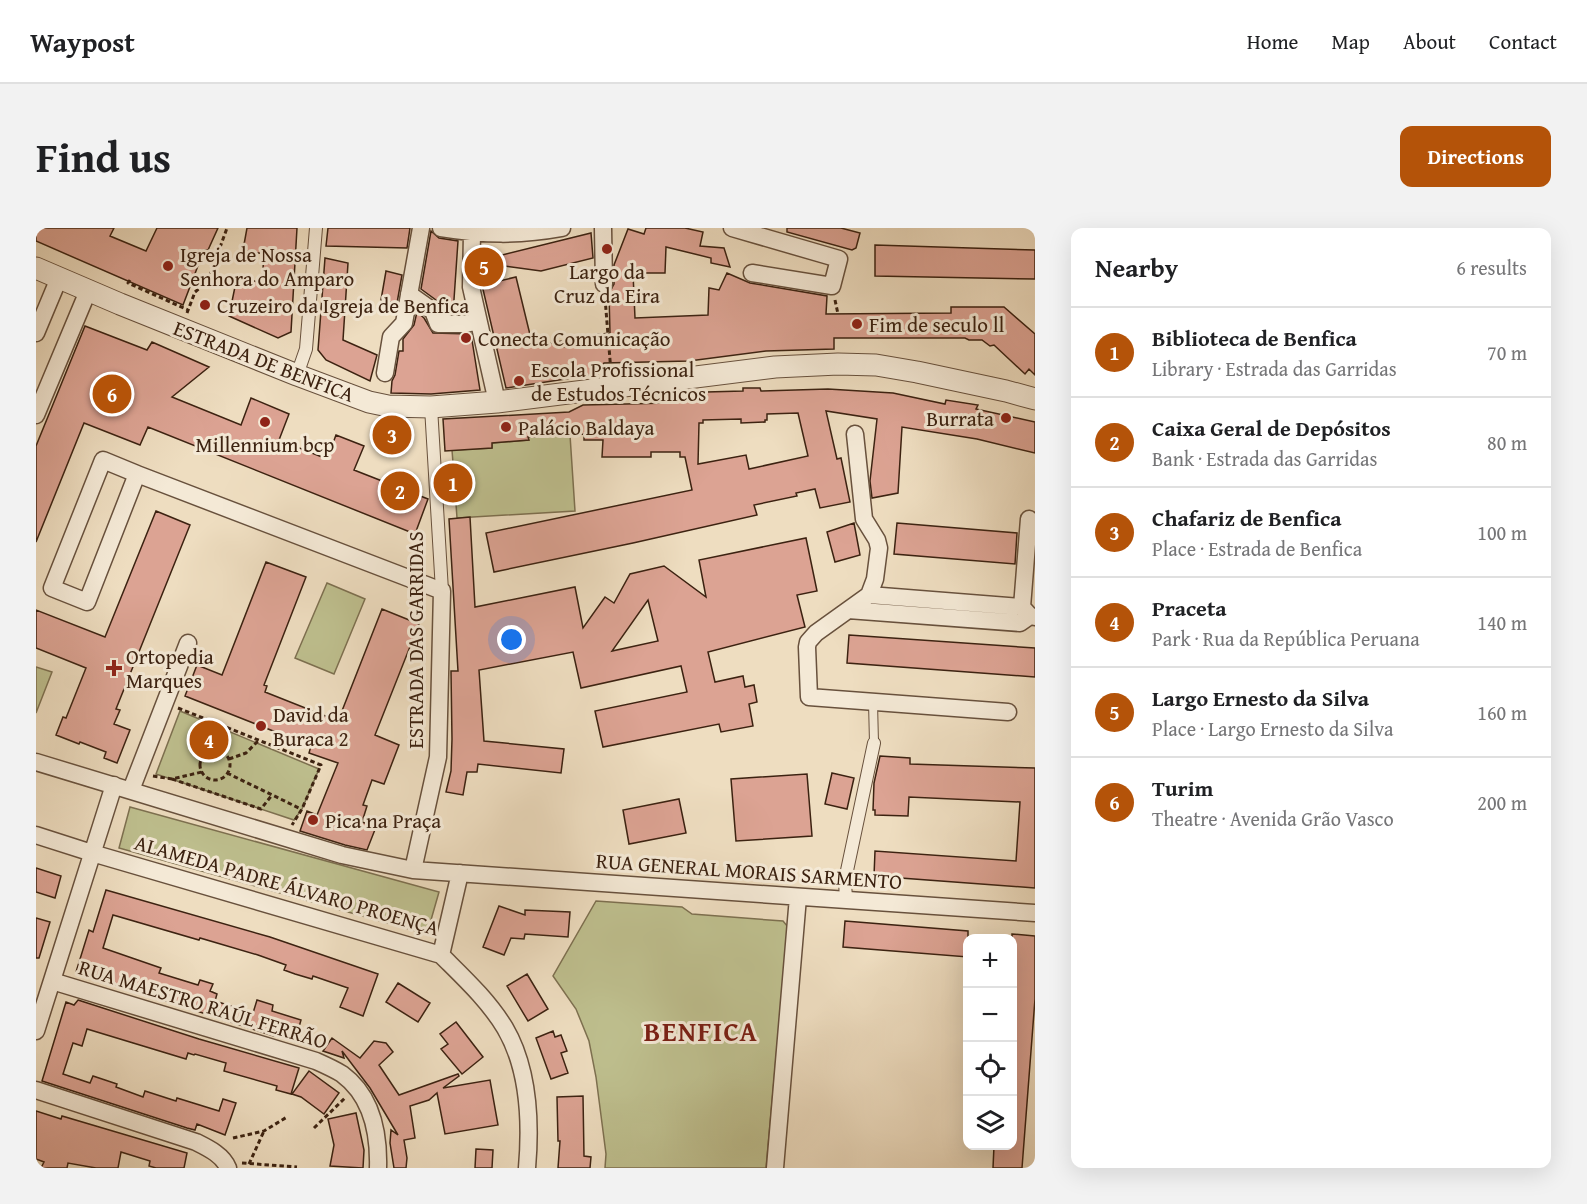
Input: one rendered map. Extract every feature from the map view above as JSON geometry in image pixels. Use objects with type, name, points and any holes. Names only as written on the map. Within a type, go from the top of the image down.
[{"type":"street","points":[[297,375],[306,349],[316,228]]},
{"type":"street","points":[[385,373],[391,337],[404,323],[422,228]]},
{"type":"street","points":[[441,228],[503,235],[531,234],[562,228]]},
{"type":"street","points":[[603,228],[604,284]]},
{"type":"street","points":[[732,228],[839,259],[832,286],[753,273]]},
{"type":"street","points":[[472,233],[471,287],[497,402]]},
{"type":"street","name":"ESTRADA DE BENFICA","points":[[36,268],[297,375],[377,405],[431,407],[497,402],[775,367],[838,364],[876,365],[907,370],[1035,399]]},
{"type":"street","points":[[36,333],[58,278]]},
{"type":"street","points":[[36,415],[88,291]]},
{"type":"street","points":[[409,294],[433,312],[438,324],[466,324],[478,321]]},
{"type":"street","name":"ESTRADA DAS GARRIDAS","points":[[414,870],[438,757],[442,591],[431,407]]},
{"type":"street","points":[[855,434],[864,519],[877,540],[879,548],[875,579],[869,596],[816,633],[808,642],[809,697],[1008,712]]},
{"type":"street","points":[[137,474],[87,602],[52,588],[103,460],[442,591]]},
{"type":"street","points":[[848,610],[1020,623],[1029,613],[1029,519]]},
{"type":"street","points":[[869,596],[1029,613]]},
{"type":"street","points":[[131,790],[188,643]]},
{"type":"street","points":[[846,901],[845,880],[874,743]]},
{"type":"street","points":[[36,762],[342,855],[414,870],[460,873]]},
{"type":"street","points":[[36,1031],[114,785]]},
{"type":"street","name":"ALAMEDA PADRE ÁLVARO PROENÇA","points":[[36,835],[441,955],[460,873]]},
{"type":"street","name":"RUA GENERAL MORAIS SARMENTO","points":[[460,873],[1035,914]]},
{"type":"street","points":[[775,1168],[798,897]]},
{"type":"street","points":[[441,955],[483,997],[506,1029],[520,1064],[528,1114],[527,1168]]},
{"type":"street","name":"RUA MAESTRO RAÚL FERRÃO","points":[[52,981],[316,1060],[342,1075],[356,1088],[371,1112],[379,1143],[378,1168]]},
{"type":"street","points":[[36,1090],[196,1142],[212,1150],[227,1165]]},
{"type":"lane","points":[[873,702],[874,743]]},
{"type":"path","points":[[191,301],[195,292],[208,281],[227,228]]},
{"type":"path","points":[[130,280],[128,283],[188,310]]},
{"type":"path","points":[[604,284],[612,387]]},
{"type":"path","points":[[165,703],[321,765],[302,809],[285,837]]},
{"type":"path","points":[[229,759],[246,753],[259,740]]},
{"type":"path","points":[[218,750],[229,759],[227,774],[214,780],[205,776],[200,768],[201,758],[208,751],[218,750]]},
{"type":"path","points":[[172,779],[202,772]]},
{"type":"path","points":[[138,773],[172,779],[261,809],[272,795]]},
{"type":"path","points":[[227,774],[302,809]]},
{"type":"path","points":[[314,1128],[356,1088]]},
{"type":"path","points":[[233,1138],[264,1131],[287,1117]]},
{"type":"path","points":[[249,1164],[264,1131]]},
{"type":"path","points":[[227,1165],[297,1167]]},
{"type":"green space","points":[[570,435],[575,511],[457,518],[455,490],[460,489],[460,476],[454,476],[452,450],[492,448],[492,443],[528,440],[528,437]]},
{"type":"green space","points":[[327,583],[365,599],[334,674],[295,658]]},
{"type":"green space","points":[[36,667],[52,672],[36,713]]},
{"type":"green space","points":[[180,711],[319,769],[302,809],[294,820],[156,774]]},
{"type":"green space","points":[[130,807],[439,892],[427,934],[119,848]]},
{"type":"green space","points":[[596,901],[682,907],[692,914],[783,921],[788,927],[766,1168],[605,1168],[606,1154],[589,1041],[576,1009],[553,976]]},
{"type":"building","points":[[36,228],[114,228],[110,236],[146,251],[157,228],[218,228],[208,250],[204,250],[183,305],[36,241]]},
{"type":"building","points":[[247,228],[297,228],[291,332],[278,338],[229,316],[237,277],[262,283],[264,254],[243,250]]},
{"type":"building","points":[[328,228],[410,228],[407,248],[326,246]]},
{"type":"building","points":[[646,228],[685,228],[703,232],[700,246],[724,248],[730,267],[711,263],[711,258],[666,247],[665,273],[633,273],[635,318],[708,315],[709,288],[719,290],[727,273],[750,283],[827,296],[826,314],[951,313],[951,307],[1004,307],[1035,334],[1035,375],[1029,369],[1025,374],[994,345],[990,346],[982,340],[834,338],[834,349],[766,351],[689,361],[604,363],[598,374],[506,388],[482,285],[516,277],[533,347],[562,341],[562,347],[586,343],[586,336],[610,333],[609,293],[614,284],[614,265],[628,229],[644,234]]},
{"type":"building","points":[[787,228],[841,228],[860,233],[856,248],[852,250],[787,232]]},
{"type":"building","points":[[431,231],[439,238],[458,241],[453,314],[445,314],[440,303],[421,289]]},
{"type":"building","points":[[591,233],[593,258],[541,271],[482,263],[482,260]]},
{"type":"building","points":[[875,245],[1035,250],[1035,279],[875,276]]},
{"type":"building","points":[[325,258],[348,263],[343,340],[377,355],[370,381],[326,360],[318,350]]},
{"type":"building","points":[[386,271],[402,275],[397,303],[381,300]]},
{"type":"building","points":[[417,312],[424,318],[433,333],[471,334],[480,390],[431,394],[391,393],[399,351],[403,351],[403,339],[414,325]]},
{"type":"building","points":[[85,326],[147,350],[152,342],[209,367],[172,397],[241,425],[251,398],[289,414],[279,440],[327,459],[336,435],[364,446],[354,470],[428,499],[415,534],[148,427],[140,445],[84,423],[36,542],[36,446]]},
{"type":"building","points":[[743,388],[760,388],[761,391],[828,389],[893,393],[945,404],[946,400],[978,405],[976,409],[1035,422],[1035,453],[977,439],[902,427],[898,493],[872,498],[870,481],[877,419],[826,411],[837,459],[841,458],[850,502],[820,508],[815,489],[796,493],[797,496],[754,505],[757,515],[494,572],[486,533],[692,490],[685,457],[680,457],[680,452],[651,452],[651,457],[602,457],[603,440],[584,440],[584,434],[528,437],[529,440],[492,443],[492,448],[445,451],[443,419],[569,412],[583,405],[669,403],[669,393],[743,391]],"holes":[[[798,413],[808,456],[749,469],[746,455],[698,464],[699,423],[703,423],[703,420],[741,419],[741,423],[765,422],[767,414]]]},
{"type":"building","points":[[460,476],[460,490],[447,490],[446,477]]},
{"type":"building","points":[[156,511],[190,525],[116,709],[120,710],[114,724],[130,730],[117,763],[104,758],[106,752],[56,735],[63,717],[66,718],[86,668],[36,648],[36,610],[105,637]]},
{"type":"building","points":[[470,517],[475,607],[575,587],[583,628],[605,597],[614,603],[630,574],[664,566],[706,597],[699,560],[806,538],[817,591],[797,595],[805,627],[708,652],[715,682],[743,676],[745,687],[754,685],[757,702],[749,704],[753,726],[721,732],[719,724],[603,747],[595,711],[687,692],[681,666],[581,688],[573,652],[479,670],[484,741],[564,749],[561,773],[478,764],[477,772],[467,772],[463,795],[446,792],[451,771],[451,671],[458,671],[449,519]],"holes":[[[648,600],[658,641],[612,651]]]},
{"type":"building","points":[[854,523],[860,555],[835,562],[827,532]]},
{"type":"building","points":[[897,523],[1017,533],[1015,564],[894,554]]},
{"type":"building","points":[[266,562],[306,577],[264,685],[267,686],[265,692],[338,721],[382,609],[419,624],[375,735],[399,745],[384,784],[372,780],[363,805],[367,806],[362,822],[376,827],[367,850],[300,831],[307,811],[317,815],[338,763],[309,753],[311,746],[185,696],[197,665],[222,675]]},
{"type":"building","points":[[849,635],[1035,648],[1035,677],[847,663]]},
{"type":"building","points":[[880,756],[910,758],[910,764],[1035,768],[1035,888],[874,876],[875,851],[1016,861],[1020,802],[909,797],[908,816],[875,815],[875,810],[873,810],[874,783]]},
{"type":"building","points":[[832,773],[854,778],[847,809],[825,804]]},
{"type":"building","points":[[807,774],[812,836],[736,841],[731,779]]},
{"type":"building","points":[[679,799],[686,833],[629,844],[623,810]]},
{"type":"building","points":[[36,868],[61,876],[55,898],[36,892]]},
{"type":"building","points":[[106,890],[270,937],[378,974],[363,1016],[340,1007],[348,988],[313,976],[312,979],[284,970],[286,965],[258,955],[113,915],[103,948],[161,968],[159,973],[198,985],[200,980],[213,984],[210,991],[217,994],[215,1001],[253,1013],[257,1000],[273,1005],[272,1011],[301,1020],[297,1034],[282,1024],[274,1036],[76,972],[89,930],[93,932]]},
{"type":"building","points":[[499,906],[525,915],[525,910],[570,912],[568,937],[525,934],[524,939],[511,938],[504,955],[483,947]]},
{"type":"building","points":[[36,918],[50,922],[39,958],[36,958]]},
{"type":"building","points":[[845,921],[968,931],[968,934],[963,934],[963,957],[843,947]]},
{"type":"building","points":[[1017,934],[1035,936],[1035,999],[1022,1168],[993,1168],[994,1150],[1017,1150]]},
{"type":"building","points":[[527,974],[548,1009],[528,1021],[507,986]]},
{"type":"building","points":[[398,983],[430,1003],[418,1022],[386,1002]]},
{"type":"building","points":[[78,1000],[299,1068],[291,1094],[276,1090],[277,1086],[224,1071],[226,1063],[188,1053],[186,1059],[87,1029],[82,1046],[73,1043],[63,1074],[90,1083],[93,1076],[117,1084],[116,1087],[143,1097],[145,1091],[219,1111],[223,1099],[236,1103],[225,1135],[197,1124],[195,1130],[187,1128],[42,1081],[66,1002],[74,1005]]},
{"type":"building","points":[[456,1022],[483,1057],[462,1074],[441,1049],[448,1044],[440,1034]]},
{"type":"building","points":[[553,1031],[555,1037],[561,1035],[567,1051],[561,1053],[568,1073],[551,1079],[536,1038]]},
{"type":"building","points":[[332,1038],[360,1058],[374,1041],[386,1043],[393,1052],[379,1065],[399,1095],[458,1074],[459,1076],[443,1088],[490,1080],[498,1125],[445,1134],[437,1093],[429,1100],[410,1106],[415,1138],[404,1140],[406,1168],[394,1168],[390,1143],[391,1130],[398,1135],[370,1088],[342,1051],[344,1058],[323,1051]]},
{"type":"building","points":[[309,1071],[339,1093],[324,1114],[301,1097],[292,1094]]},
{"type":"building","points":[[583,1096],[584,1156],[591,1157],[590,1168],[558,1168],[560,1141],[558,1141],[557,1097]]},
{"type":"building","points":[[36,1111],[61,1119],[62,1116],[187,1153],[184,1168],[156,1168],[149,1166],[150,1161],[121,1152],[118,1168],[96,1168],[68,1163],[67,1168],[41,1168],[44,1162],[36,1159]]},
{"type":"building","points":[[356,1113],[364,1150],[363,1168],[330,1166],[334,1145],[328,1119]]},
{"type":"building","points":[[476,1149],[493,1150],[492,1168],[475,1168]]},
{"type":"place","name":"Largo da Cruz da Eira","points":[[607,249]]},
{"type":"place","name":"Igreja de Nossa Senhora do Amparo","points":[[168,266]]},
{"type":"place","name":"Largo Ernesto da Silva","points":[[484,267]]},
{"type":"place","name":"Cruzeiro da Igreja de Benfica","points":[[205,305]]},
{"type":"place","name":"Fim de seculo ll","points":[[857,324]]},
{"type":"place","name":"Conecta Comunicação","points":[[466,338]]},
{"type":"place","name":"Escola Profissional de Estudos Técnicos","points":[[519,381]]},
{"type":"place","name":"Turim","points":[[112,394]]},
{"type":"place","name":"Burrata","points":[[1006,418]]},
{"type":"place","name":"Millennium bcp","points":[[265,422]]},
{"type":"place","name":"Palácio Baldaya","points":[[506,427]]},
{"type":"place","name":"Chafariz de Benfica","points":[[392,435]]},
{"type":"place","name":"Biblioteca de Benfica","points":[[453,483]]},
{"type":"place","name":"Caixa Geral de Depósitos","points":[[400,491]]},
{"type":"place","name":"Ortopedia Marques","points":[[114,668]]},
{"type":"place","name":"David da Buraca 2","points":[[261,726]]},
{"type":"place","name":"Praceta","points":[[209,740]]},
{"type":"place","name":"Pica na Praça","points":[[313,820]]},
{"type":"district","name":"BENFICA","points":[[701,1031]]}]
